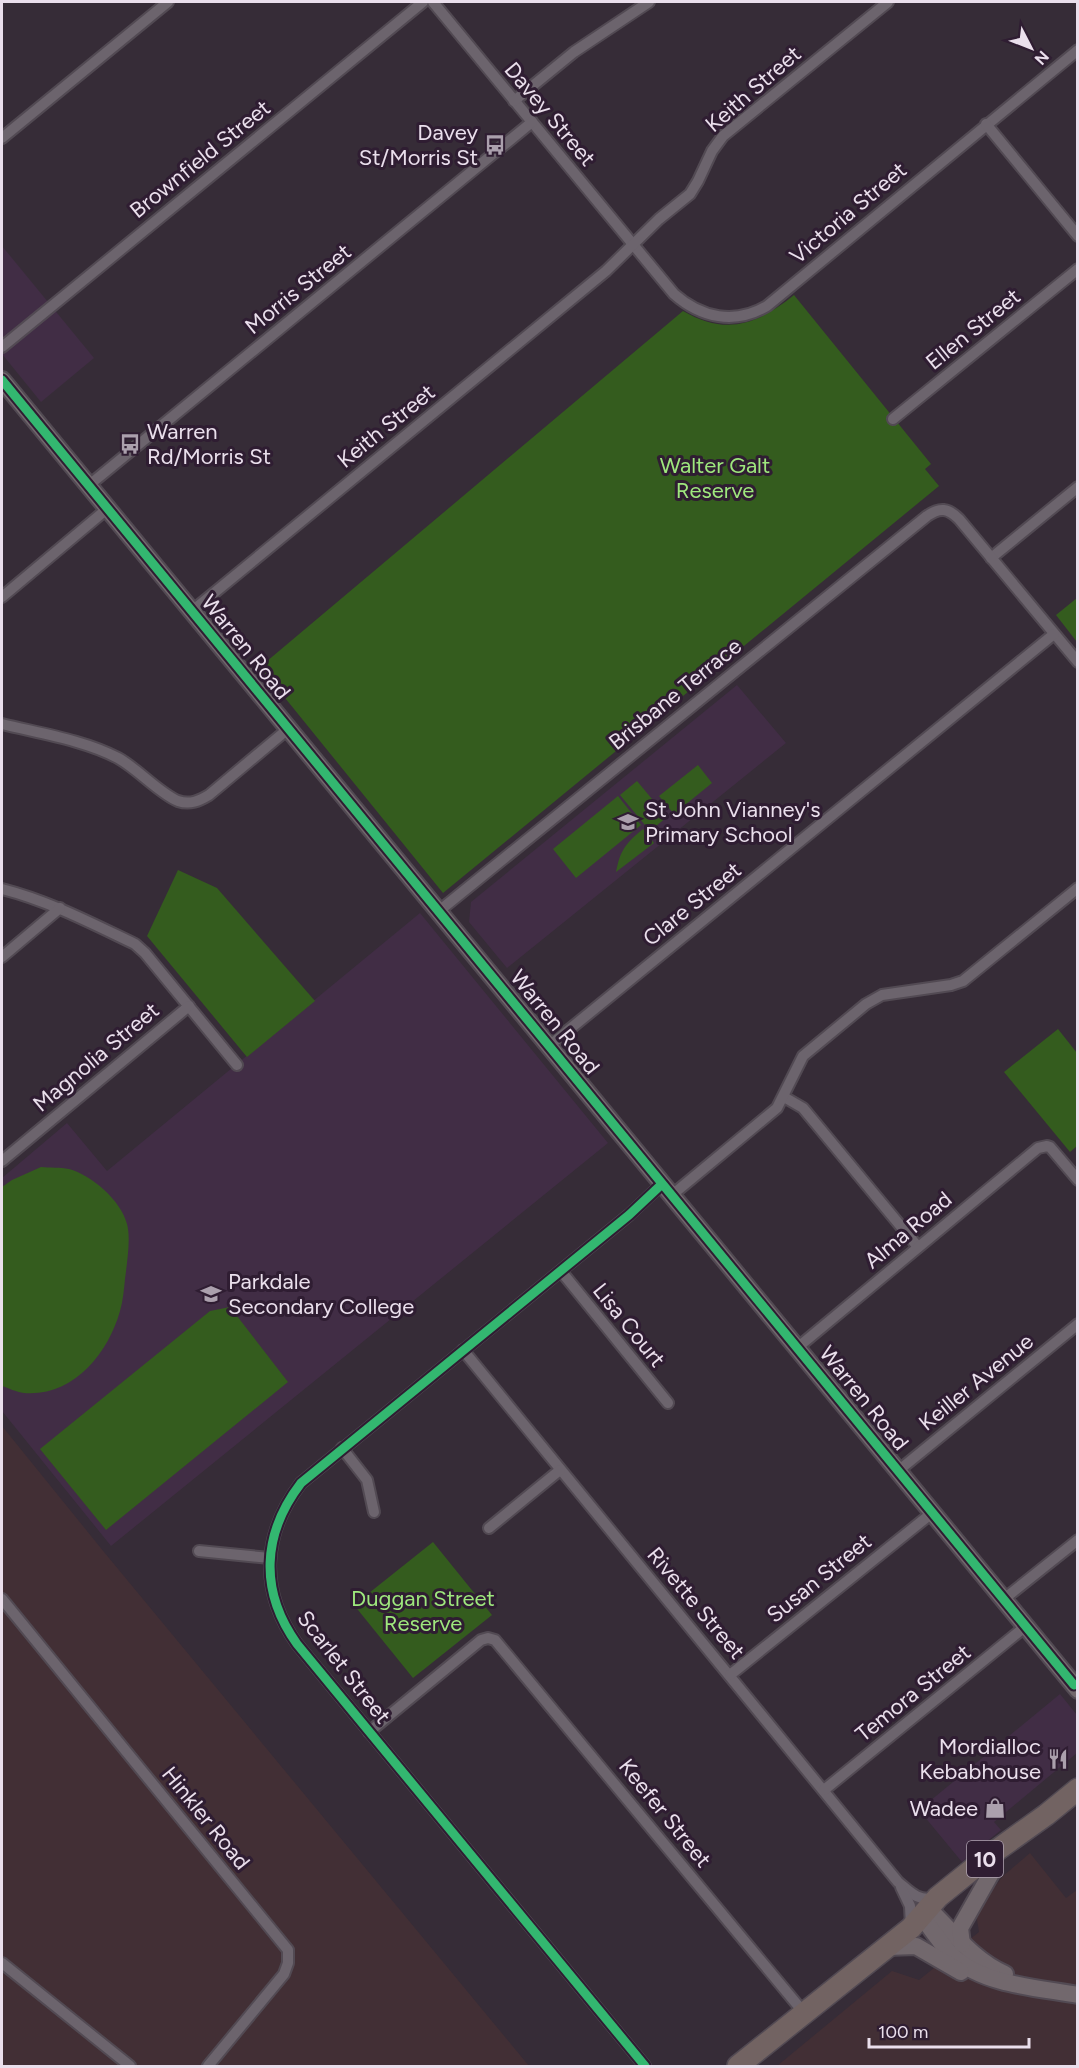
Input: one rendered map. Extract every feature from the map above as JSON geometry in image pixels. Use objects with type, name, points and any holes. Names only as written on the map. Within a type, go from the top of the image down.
[{"type":"highway","name":"10","points":[[924,1918],[944,1892],[990,1854],[1046,1815],[1077,1789]]},
{"type":"highway","name":"10","points":[[738,2067],[924,1918],[993,1870],[1046,1815]]},
{"type":"street","points":[[2,138],[168,2]]},
{"type":"street","name":"Brownfield Street","points":[[2,347],[423,2]]},
{"type":"street","name":"Davey Street","points":[[433,2],[633,245]]},
{"type":"street","points":[[514,101],[574,52],[648,2]]},
{"type":"street","name":"Keith Street","points":[[192,611],[606,271],[620,264],[633,245],[694,189],[712,151],[723,136],[888,2]]},
{"type":"street","name":"Victoria Street","points":[[633,245],[674,294],[697,310],[725,318],[755,313],[778,297],[1077,50]]},
{"type":"street","name":"Morris Street","points":[[88,486],[532,122]]},
{"type":"street","points":[[986,124],[1077,236]]},
{"type":"street","name":"Ellen Street","points":[[893,419],[1077,269]]},
{"type":"street","name":"Warren Road","points":[[2,380],[1077,1690]]},
{"type":"street","points":[[1077,487],[990,558],[1077,662]]},
{"type":"street","points":[[2,597],[107,509]]},
{"type":"street","name":"Brisbane Terrace","points":[[439,911],[909,530],[938,509],[953,513],[990,558]]},
{"type":"street","name":"Clare Street","points":[[549,1046],[1054,634]]},
{"type":"street","points":[[2,724],[105,752],[129,764],[172,798],[187,803],[198,802],[209,795],[288,729]]},
{"type":"street","name":"Scarlet Street","points":[[645,2067],[297,1644],[279,1615],[272,1588],[270,1558],[276,1529],[290,1498],[310,1474],[629,1215],[771,1113],[784,1097],[804,1055],[873,999],[882,995],[951,985],[963,981],[1077,888]]},
{"type":"street","points":[[2,889],[33,897],[60,908],[135,944],[189,1005],[237,1065]]},
{"type":"street","points":[[2,957],[60,908]]},
{"type":"street","name":"Magnolia Street","points":[[2,1161],[189,1005]]},
{"type":"street","points":[[784,1097],[802,1108],[918,1247]]},
{"type":"street","name":"Alma Road","points":[[797,1348],[1034,1150],[1047,1146],[1054,1151],[1077,1180]]},
{"type":"street","name":"Lisa Court","points":[[561,1271],[668,1403]]},
{"type":"street","name":"Keiller Avenue","points":[[898,1471],[1077,1324]]},
{"type":"street","name":"Rivette Street","points":[[463,1350],[898,1882],[910,1906],[924,1918]]},
{"type":"street","points":[[342,1448],[367,1480],[374,1512]]},
{"type":"street","points":[[489,1528],[560,1470]]},
{"type":"street","name":"Susan Street","points":[[730,1675],[932,1512]]},
{"type":"street","points":[[1004,1599],[1077,1540]]},
{"type":"street","points":[[199,1551],[270,1558]]},
{"type":"street","name":"Hinkler Road","points":[[2,1599],[288,1950],[289,1958],[284,1974],[208,2067]]},
{"type":"street","name":"Temora Street","points":[[824,1790],[1026,1626]]},
{"type":"street","name":"Keefer Street","points":[[369,1732],[482,1640],[492,1638],[502,1646],[805,2014]]},
{"type":"street","points":[[963,1944],[960,1928],[993,1870]]},
{"type":"street","name":"Rivette Street","points":[[898,1882],[917,1897],[925,1900],[944,1892]]},
{"type":"street","points":[[924,1918],[963,1944],[982,1962],[1033,1987]]},
{"type":"street","points":[[924,1918],[958,1960],[975,1972],[991,1979]]},
{"type":"street","points":[[887,1947],[916,1946],[960,1971],[1077,1995]]},
{"type":"street","points":[[2,1963],[130,2067]]},
{"type":"shaded area","points":[[2,246],[94,358],[41,402],[2,354]]},
{"type":"shaded area","name":"St John Vianney's Primary School","points":[[737,685],[786,743],[507,968],[469,922],[471,902]]},
{"type":"shaded area","name":"Parkdale Secondary College","points":[[420,913],[608,1143],[111,1546],[2,1411],[2,1178],[67,1123],[107,1171]]},
{"type":"shaded area","points":[[2,1426],[104,1552],[529,2066],[2,2066]]},
{"type":"shaded area","points":[[1060,1694],[1077,1715],[1077,1753],[994,1822],[1001,1830],[962,1862],[919,1810]]},
{"type":"shaded area","points":[[1030,1853],[1066,1898],[1077,1890],[1077,2066],[777,2066],[892,1971],[919,1980],[979,1932],[976,1913],[1002,1877]]},
{"type":"green space","name":"Walter Galt Reserve","points":[[794,295],[931,464],[925,469],[939,486],[443,893],[260,667],[683,311],[713,323],[741,324],[767,314]]},
{"type":"green space","points":[[1077,598],[1077,642],[1056,615]]},
{"type":"green space","points":[[698,765],[712,783],[674,814],[659,796]]},
{"type":"green space","points":[[637,781],[667,817],[650,831],[620,795]]},
{"type":"green space","points":[[618,796],[641,825],[576,878],[553,849]]},
{"type":"green space","points":[[643,829],[654,843],[616,872],[625,848]]},
{"type":"green space","points":[[178,870],[217,888],[315,1001],[247,1057],[147,936]]},
{"type":"green space","points":[[1058,1029],[1077,1053],[1077,1146],[1070,1152],[1004,1072]]},
{"type":"green space","points":[[41,1167],[62,1168],[78,1172],[104,1190],[124,1215],[129,1236],[128,1251],[120,1311],[107,1343],[97,1357],[86,1370],[58,1388],[24,1393],[2,1386],[2,1187]]},
{"type":"green space","points":[[230,1307],[288,1382],[106,1530],[40,1449],[210,1311]]},
{"type":"green space","name":"Duggan Street Reserve","points":[[433,1542],[492,1615],[413,1678],[354,1605]]},
{"type":"cycle path","points":[[2,380],[1074,1685]]},
{"type":"cycle path","points":[[645,2066],[297,1644],[276,1604],[271,1583],[270,1563],[279,1522],[288,1502],[301,1483],[629,1215],[662,1184]]},
{"type":"place","name":"Davey St/Morris St","points":[[495,145]]},
{"type":"place","name":"Warren Rd/Morris St","points":[[130,444]]},
{"type":"place","name":"St John Vianney's Primary School","points":[[628,822]]},
{"type":"place","name":"Parkdale Secondary College","points":[[211,1294]]},
{"type":"place","name":"Mordialloc Kebabhouse","points":[[1058,1759]]},
{"type":"place","name":"Wadee","points":[[995,1808]]}]
